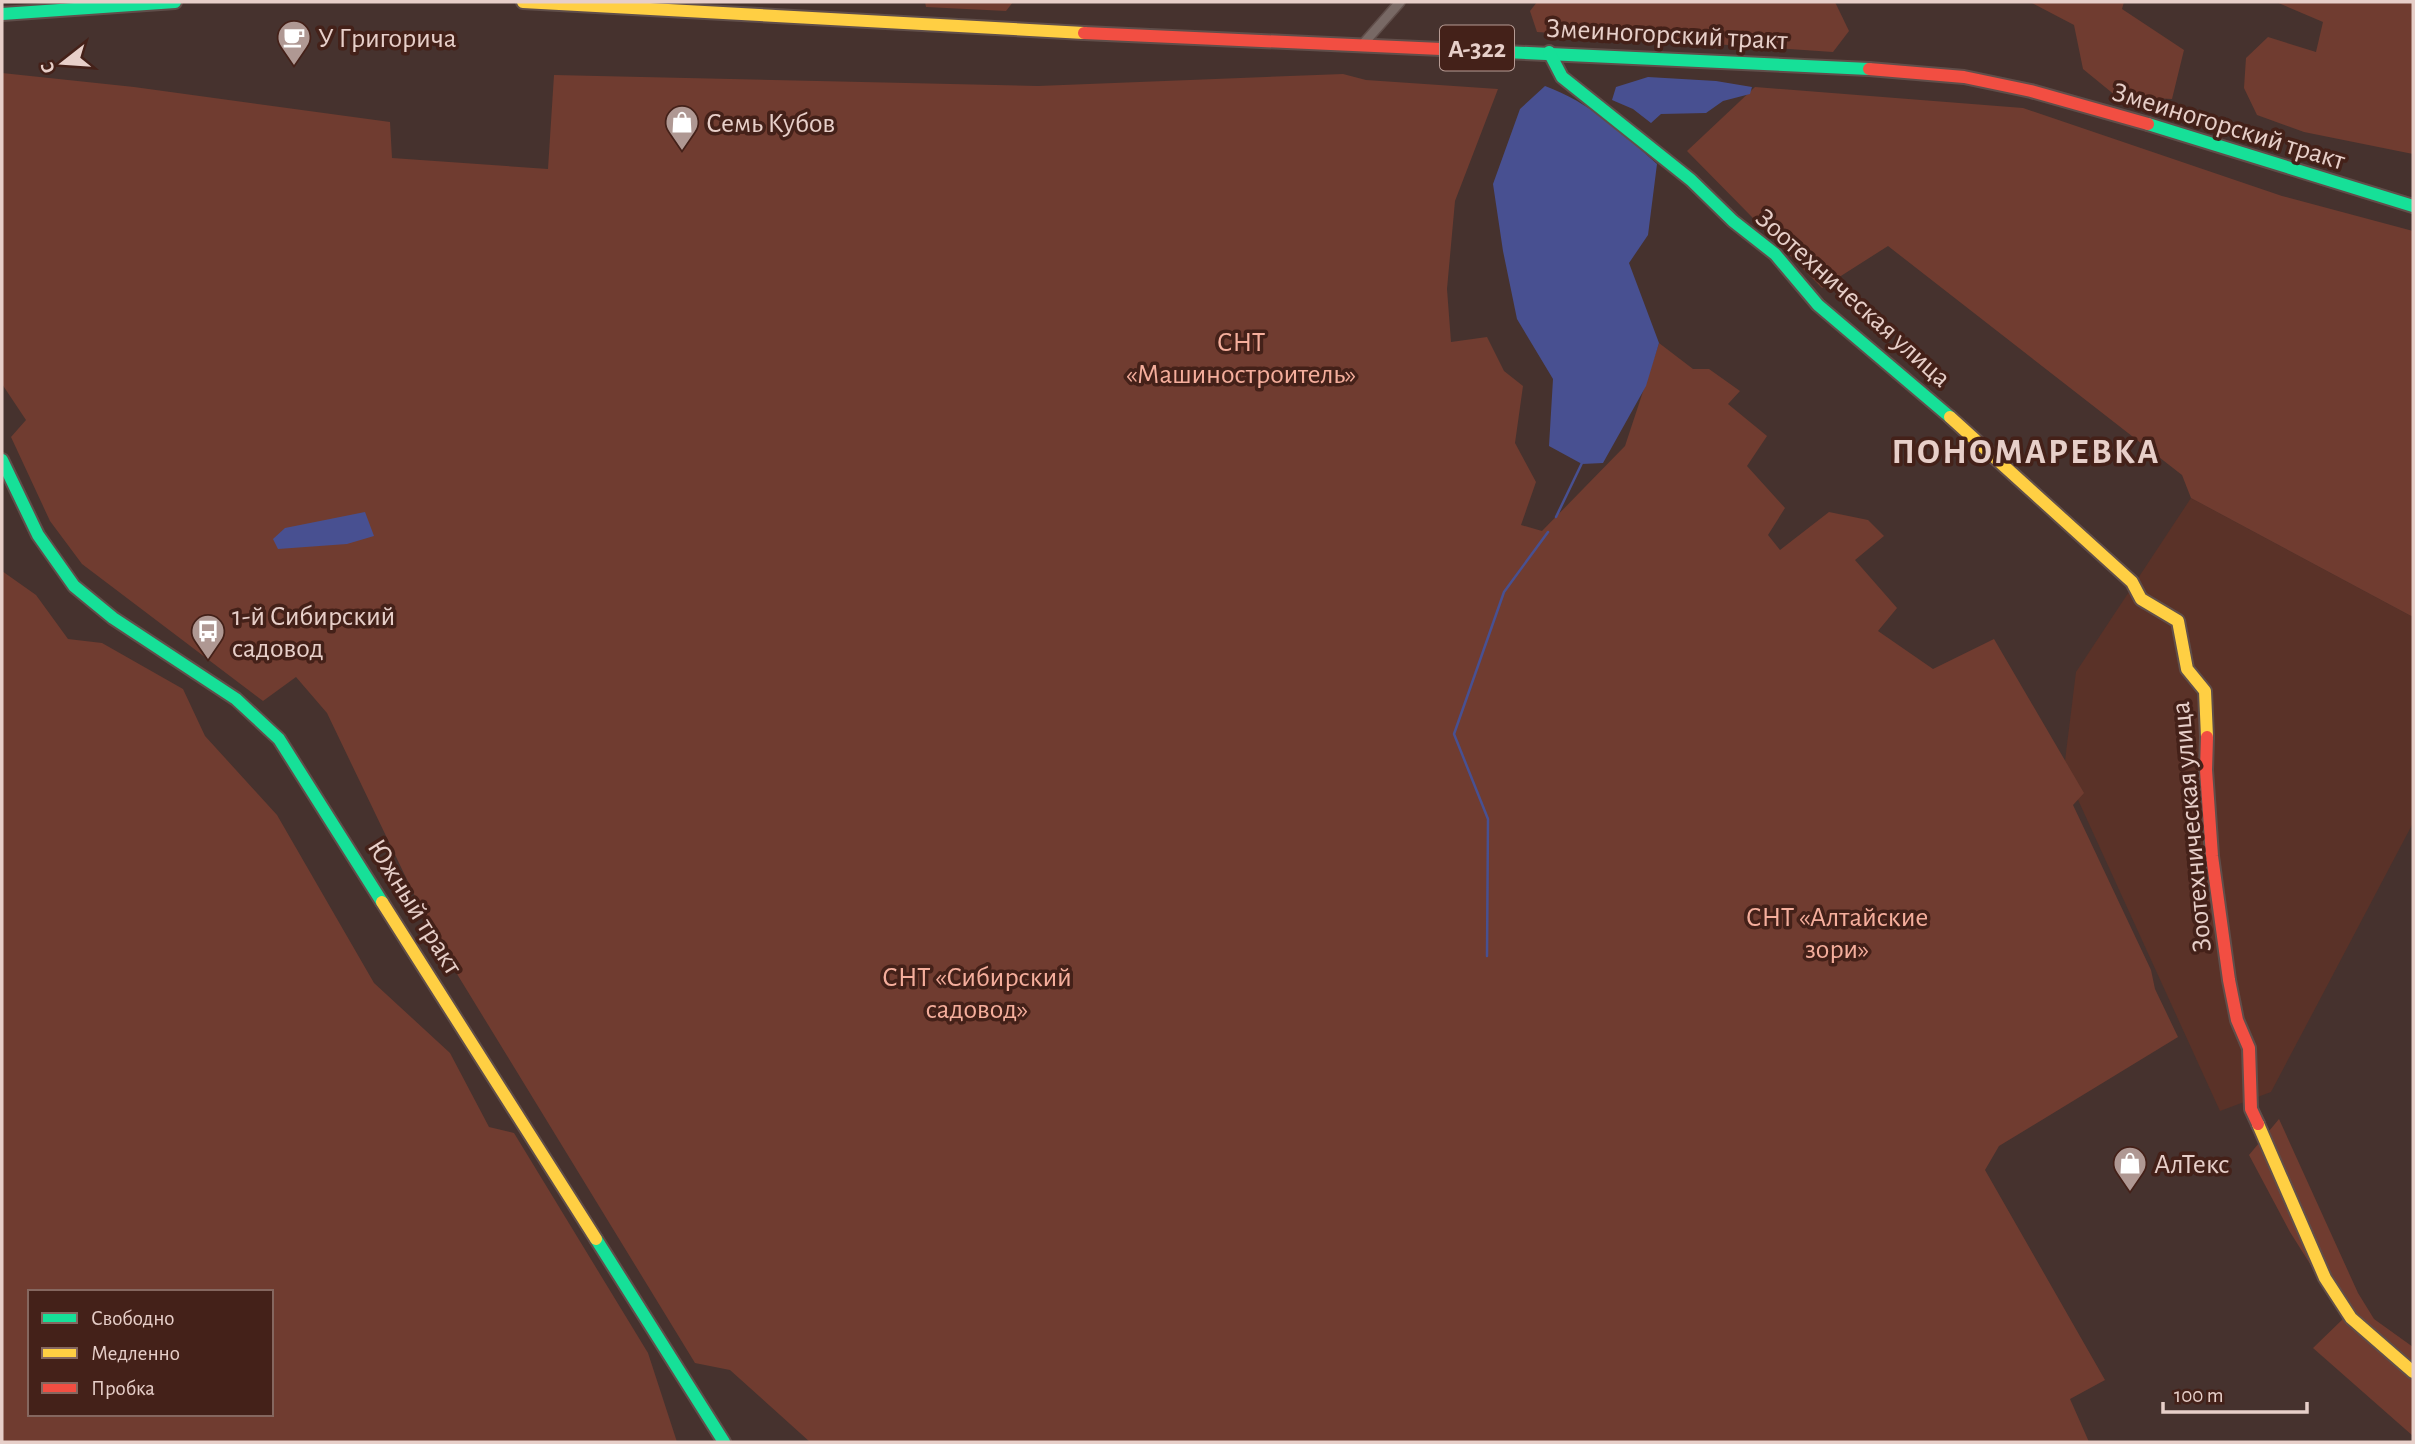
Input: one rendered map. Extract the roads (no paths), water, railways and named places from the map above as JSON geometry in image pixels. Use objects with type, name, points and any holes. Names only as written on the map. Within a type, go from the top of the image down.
[{"type":"main road","points":[[2,14],[175,2]]},
{"type":"main road","name":"Змеиногорский тракт","points":[[523,2],[960,27],[1832,66],[1964,77],[2031,91],[2199,139],[2413,206]]},
{"type":"main road","name":"Зоотехническая улица","points":[[1549,52],[1562,76],[1691,180],[1733,221],[1775,254],[1818,305],[2046,502],[2132,582],[2141,599],[2178,621],[2188,670],[2205,691],[2208,723],[2206,770],[2212,856],[2218,883],[2229,980],[2237,1020],[2249,1048],[2251,1109],[2325,1278],[2351,1318],[2413,1372]]},
{"type":"main road","name":"Южный тракт","points":[[2,460],[50,555],[88,600],[231,695],[279,739],[724,1442]]},
{"type":"street","points":[[1363,44],[1401,2]]},
{"type":"water","points":[[1648,77],[1716,81],[1752,87],[1750,94],[1723,101],[1706,113],[1661,114],[1651,123],[1633,109],[1612,100],[1616,87]]},
{"type":"water","points":[[1545,86],[1591,110],[1657,164],[1648,235],[1629,263],[1659,343],[1646,386],[1603,463],[1582,464],[1549,446],[1553,379],[1517,319],[1503,251],[1493,184],[1520,109]]},
{"type":"water","points":[[365,512],[374,536],[347,544],[278,549],[273,539],[285,528]]},
{"type":"waterway","points":[[1556,517],[1582,463]]},
{"type":"waterway","points":[[1487,956],[1488,819],[1454,734],[1504,592],[1548,532]]},
{"type":"place","name":"У Григорича","points":[[294,67]]},
{"type":"place","name":"Семь Кубов","points":[[682,152]]},
{"type":"place","name":"1-й Сибирский садовод","points":[[208,661]]},
{"type":"place","name":"АлТекс","points":[[2130,1193]]},
{"type":"district","name":"ПОНОМАРЕВКА","points":[[2026,451]]},
{"type":"park label","name":"СНТ «Машиностроитель»","points":[[1241,357]]},
{"type":"park label","name":"СНТ «Алтайские зори»","points":[[1837,932]]},
{"type":"park label","name":"СНТ «Сибирский садовод»","points":[[977,992]]}]
